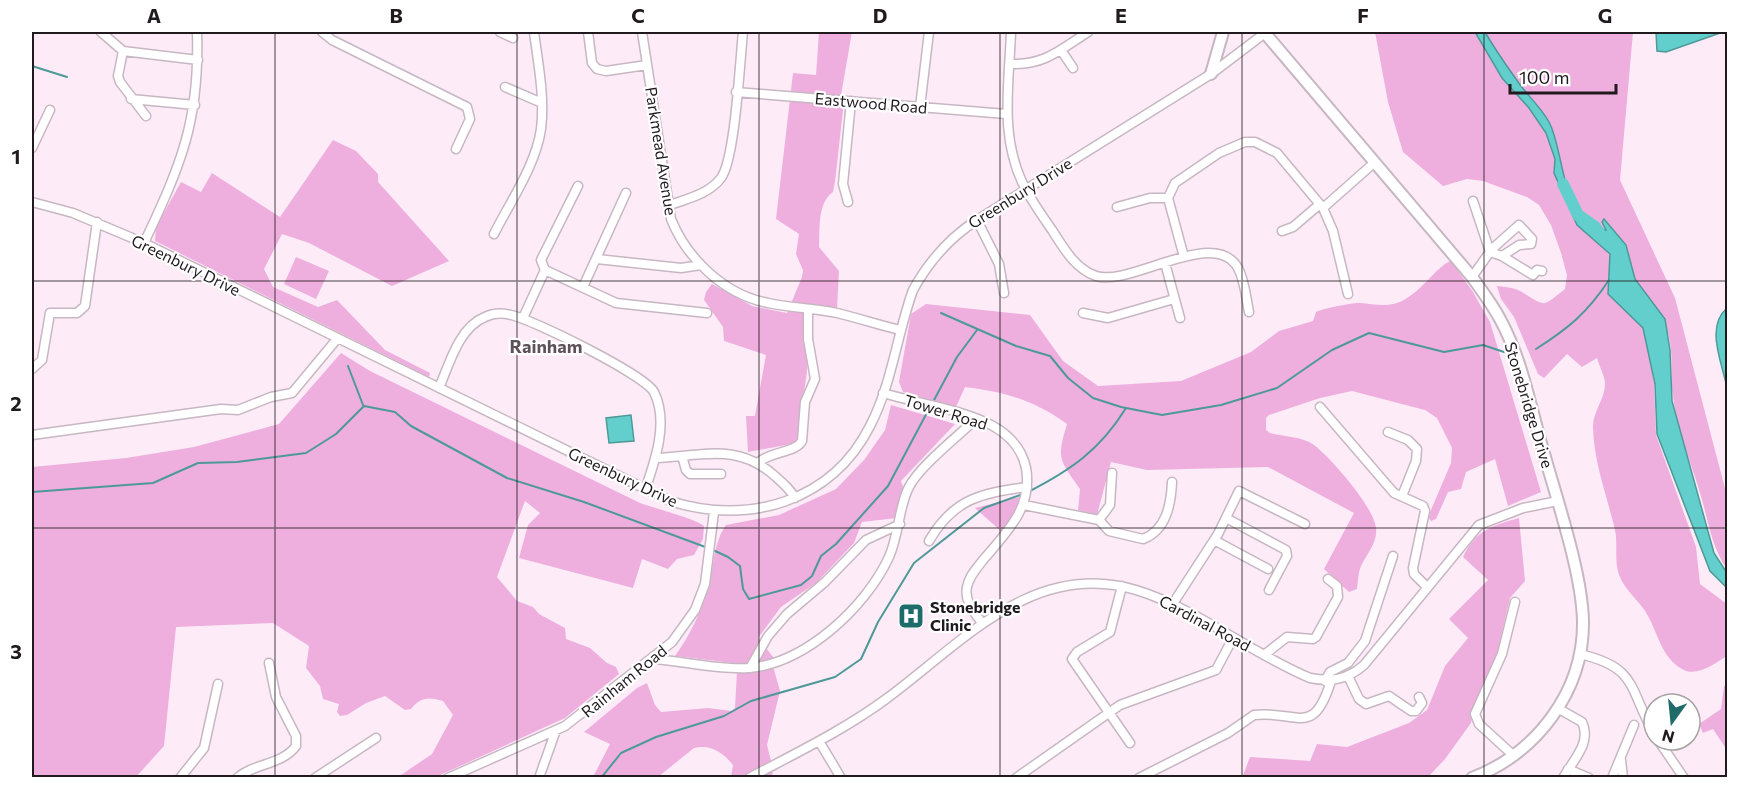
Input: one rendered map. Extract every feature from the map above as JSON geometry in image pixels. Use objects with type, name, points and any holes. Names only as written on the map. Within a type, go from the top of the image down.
[{"type":"street","points":[[101,32],[123,51],[198,60]]},
{"type":"street","points":[[144,243],[175,176],[185,148],[195,105],[197,32]]},
{"type":"street","points":[[322,32],[332,40],[467,107],[470,119],[456,149]]},
{"type":"street","points":[[500,32],[513,38]]},
{"type":"street","points":[[494,234],[535,152],[541,130],[542,103],[534,32]]},
{"type":"street","points":[[588,32],[592,63],[597,69],[606,71],[647,65]]},
{"type":"street","name":"Parkmead Avenue","points":[[642,32],[668,206],[674,228],[700,265],[725,285],[751,299],[837,313],[900,330]]},
{"type":"street","points":[[668,206],[699,195],[721,178],[730,155],[743,32]]},
{"type":"street","points":[[920,107],[929,32]]},
{"type":"street","points":[[1011,32],[1006,114],[1012,157],[1026,189],[1073,259],[1087,272],[1107,277],[1165,262],[1214,253],[1231,260],[1239,270],[1249,312]]},
{"type":"street","points":[[1010,64],[1037,63],[1088,32]]},
{"type":"street","points":[[1212,74],[1223,32]]},
{"type":"street","name":"Greenbury Drive","points":[[32,202],[97,222],[144,243],[645,490],[676,503],[714,512],[751,511],[795,498],[824,481],[854,452],[871,425],[914,290],[923,273],[950,240],[977,220],[1212,74],[1264,32]]},
{"type":"street","name":"Stonebridge Drive","points":[[1264,32],[1472,277],[1501,319],[1514,351],[1558,501],[1580,595],[1583,619],[1580,654],[1575,673],[1559,709],[1530,742],[1514,756],[1472,777]]},
{"type":"street","points":[[1060,50],[1073,68]]},
{"type":"street","points":[[123,51],[118,76],[131,99],[146,116]]},
{"type":"street","points":[[505,87],[542,103]]},
{"type":"street","name":"Eastwood Road","points":[[736,92],[1006,114]]},
{"type":"street","points":[[131,99],[195,105]]},
{"type":"street","points":[[848,202],[843,184],[851,101]]},
{"type":"street","points":[[32,148],[50,110]]},
{"type":"street","points":[[1184,258],[1168,198],[1175,183],[1201,164],[1233,146],[1255,142],[1277,153],[1322,206],[1334,231],[1348,294]]},
{"type":"street","points":[[1282,231],[1296,225],[1322,206],[1375,162]]},
{"type":"street","points":[[578,186],[541,260],[545,270],[616,303],[707,313]]},
{"type":"street","points":[[583,287],[626,193]]},
{"type":"street","points":[[1117,207],[1150,198],[1168,198]]},
{"type":"street","points":[[1473,201],[1479,225],[1490,252],[1502,256],[1533,275],[1537,270],[1542,271]]},
{"type":"street","points":[[977,220],[999,264],[1004,293]]},
{"type":"street","points":[[32,369],[42,360],[50,313],[77,313],[85,306],[97,222]]},
{"type":"street","points":[[1472,277],[1490,252],[1519,225],[1532,239],[1531,244],[1519,245],[1502,256]]},
{"type":"street","points":[[597,259],[681,268],[700,265]]},
{"type":"street","points":[[1165,262],[1180,318]]},
{"type":"street","points":[[523,318],[545,270]]},
{"type":"street","points":[[1083,313],[1108,318],[1174,300]]},
{"type":"street","points":[[759,462],[770,454],[793,449],[800,445],[807,394],[814,379],[808,339],[808,309]]},
{"type":"street","points":[[439,388],[456,348],[475,322],[483,317],[501,313],[523,318],[645,381],[656,395],[658,405],[656,458],[645,490]]},
{"type":"street","points":[[32,435],[221,409],[238,410],[271,397],[289,395],[316,368],[337,339]]},
{"type":"street","name":"Tower Road","points":[[882,393],[976,419],[1000,430],[1017,447],[1025,466],[1027,488],[1024,504],[1015,521],[974,570],[967,585],[968,600],[982,623]]},
{"type":"street","points":[[1320,407],[1394,493],[1423,506],[1425,511],[1413,568],[1414,574],[1426,587]]},
{"type":"street","points":[[653,658],[750,668],[794,654],[839,624],[872,587],[889,557],[900,524],[908,488],[976,419]]},
{"type":"street","points":[[1388,432],[1408,440],[1417,449],[1416,461],[1402,496]]},
{"type":"street","points":[[656,458],[729,454],[759,462],[790,489],[795,498]]},
{"type":"street","points":[[682,456],[686,470],[690,474],[721,474]]},
{"type":"street","points":[[1100,520],[1110,505],[1112,473]]},
{"type":"street","points":[[1024,504],[1100,520],[1109,531],[1137,539],[1148,537],[1166,516],[1172,482]]},
{"type":"street","points":[[929,541],[940,521],[953,508],[999,492],[1027,488]]},
{"type":"street","points":[[1172,605],[1214,540],[1239,491],[1305,524]]},
{"type":"street","points":[[1328,681],[1348,676],[1364,665],[1479,525],[1523,508],[1558,501]]},
{"type":"street","name":"Rainham Road","points":[[448,777],[458,775],[575,720],[672,642],[687,622],[701,596],[708,570],[714,512]]},
{"type":"street","points":[[1226,518],[1286,550],[1287,556],[1269,590]]},
{"type":"street","points":[[750,668],[768,636],[787,614],[825,582],[866,540],[900,524]]},
{"type":"street","points":[[1214,540],[1268,569]]},
{"type":"street","points":[[1139,777],[1228,734],[1254,715],[1291,719],[1309,717],[1324,705],[1330,672],[1348,663],[1365,641],[1393,556]]},
{"type":"street","points":[[1264,655],[1287,638],[1313,639],[1316,637],[1338,597],[1337,586],[1328,579]]},
{"type":"street","name":"Cardinal Road","points":[[749,777],[819,741],[887,698],[982,623],[1008,607],[1048,588],[1098,583],[1122,586],[1172,605],[1300,675],[1328,681]]},
{"type":"street","points":[[1122,586],[1110,632],[1077,652],[1072,659],[1130,743]]},
{"type":"street","points":[[1514,756],[1479,724],[1475,714],[1502,654],[1515,602]]},
{"type":"street","points":[[1016,777],[1108,712],[1133,698],[1216,670],[1233,638]]},
{"type":"street","points":[[1580,654],[1599,658],[1616,666],[1629,679],[1642,708]]},
{"type":"street","points":[[237,777],[251,768],[289,753],[297,741],[276,698],[269,663]]},
{"type":"street","points":[[1348,676],[1362,702],[1371,704],[1382,698],[1393,698],[1411,711],[1416,711],[1422,703],[1419,698]]},
{"type":"street","points":[[180,777],[204,748],[218,684]]},
{"type":"street","points":[[1559,709],[1577,717],[1584,728],[1583,745],[1563,777]]},
{"type":"street","points":[[1612,777],[1634,725]]},
{"type":"street","points":[[539,777],[556,730]]},
{"type":"street","points":[[315,777],[376,738]]},
{"type":"street","points":[[819,741],[841,777]]},
{"type":"street","points":[[1666,752],[1684,777]]},
{"type":"street","points":[[1620,759],[1623,777]]},
{"type":"street","points":[[1568,769],[1588,777]]},
{"type":"shaded area","points":[[819,32],[852,32],[841,95],[843,110],[835,182],[833,192],[824,203],[820,225],[819,247],[839,271],[837,308],[807,306],[807,371],[797,443],[748,452],[746,416],[755,416],[766,355],[724,341],[723,327],[704,300],[712,284],[752,306],[787,313],[802,277],[803,270],[796,254],[799,234],[776,219],[793,73],[816,75]]},
{"type":"shaded area","points":[[1375,32],[1633,32],[1620,180],[1675,298],[1727,496],[1727,569],[1714,544],[1678,424],[1673,397],[1668,333],[1647,345],[1654,383],[1656,435],[1696,547],[1700,584],[1727,604],[1727,656],[1711,666],[1694,672],[1682,669],[1675,664],[1661,645],[1645,611],[1619,575],[1615,530],[1598,467],[1594,441],[1593,422],[1605,384],[1597,358],[1582,367],[1567,354],[1544,378],[1538,374],[1514,317],[1501,299],[1497,286],[1517,290],[1543,303],[1565,289],[1567,275],[1551,225],[1539,205],[1527,197],[1483,181],[1467,179],[1443,186],[1403,152],[1388,102]]},
{"type":"shaded area","points":[[333,140],[356,151],[378,174],[378,182],[449,261],[392,286],[309,243],[282,234],[264,269],[273,287],[318,307],[337,300],[385,350],[430,373],[429,377],[155,241],[156,227],[181,182],[201,192],[212,173],[280,217]]},
{"type":"shaded area","points":[[296,257],[329,271],[316,299],[284,284]]},
{"type":"shaded area","points":[[1451,261],[1473,292],[1490,322],[1541,492],[1508,506],[1495,459],[1466,472],[1461,489],[1448,492],[1436,519],[1431,521],[1428,517],[1451,463],[1452,448],[1437,418],[1425,410],[1352,391],[1320,398],[1269,415],[1266,418],[1266,430],[1314,445],[1331,460],[1351,484],[1373,519],[1376,528],[1375,538],[1360,569],[1357,589],[1349,592],[1324,569],[1354,513],[1268,467],[1147,470],[1111,462],[1097,515],[1078,510],[1080,489],[1064,465],[1061,453],[1067,424],[1019,398],[965,387],[956,407],[903,392],[899,382],[911,314],[926,304],[1030,315],[1063,361],[1098,386],[1181,381],[1251,352],[1279,331],[1313,321],[1316,312],[1357,303],[1383,305],[1397,303],[1413,294],[1440,268]]},
{"type":"shaded area","points":[[341,353],[370,371],[640,503],[704,526],[703,539],[694,555],[677,559],[668,569],[642,559],[633,588],[519,558],[528,525],[540,513],[525,501],[497,577],[517,601],[533,607],[539,614],[565,628],[566,639],[590,648],[607,663],[616,667],[619,674],[565,718],[436,777],[398,777],[432,754],[453,715],[443,701],[425,699],[411,709],[405,710],[385,696],[366,703],[347,715],[340,716],[337,712],[339,704],[323,699],[320,686],[306,668],[309,646],[273,623],[176,627],[164,746],[136,777],[32,777],[32,467],[126,458],[194,447],[279,424]]},
{"type":"shaded area","points":[[891,405],[955,424],[901,481],[905,492],[897,518],[862,522],[854,543],[816,583],[781,607],[758,638],[774,658],[750,665],[675,656],[702,607],[714,556],[726,525],[779,515],[836,489],[864,460],[885,430]]},
{"type":"shaded area","points":[[1019,497],[1017,507],[1002,532],[975,508]]},
{"type":"shaded area","points":[[1519,518],[1525,581],[1510,598],[1497,654],[1474,705],[1471,723],[1445,759],[1428,777],[1242,778],[1250,757],[1310,761],[1317,744],[1347,747],[1409,723],[1427,710],[1445,666],[1468,638],[1449,619],[1488,580],[1463,557],[1473,541],[1485,530]]},
{"type":"shaded area","points":[[773,666],[780,691],[767,745],[773,769],[772,777],[731,777],[733,765],[725,756],[711,748],[700,747],[694,748],[658,777],[593,777],[610,744],[584,732],[637,688],[647,683],[655,705],[661,712],[708,708],[732,711],[735,708],[737,671]]},
{"type":"shaded area","points":[[1727,684],[1727,750],[1713,729],[1703,733],[1702,731],[1702,722],[1721,709],[1724,686]]},
{"type":"water","points":[[1475,32],[1485,32],[1511,73],[1549,122],[1572,203],[1580,217],[1591,226],[1606,230],[1602,222],[1604,219],[1626,245],[1635,279],[1665,319],[1670,350],[1672,401],[1714,553],[1727,573],[1727,588],[1710,571],[1657,434],[1655,384],[1643,328],[1608,294],[1610,254],[1577,225],[1554,173],[1555,159],[1546,133],[1529,108],[1502,78]]},
{"type":"water","points":[[1656,32],[1723,32],[1666,52],[1657,51]]},
{"type":"water","points":[[1727,308],[1727,388],[1716,335],[1720,316]]},
{"type":"water","points":[[631,415],[634,441],[609,443],[606,418]]},
{"type":"waterway","points":[[32,66],[67,77]]},
{"type":"waterway","points":[[1563,184],[1578,215],[1595,227],[1604,239]]},
{"type":"waterway","points":[[1536,349],[1577,319],[1609,280]]},
{"type":"waterway","points":[[941,313],[1016,346],[1050,356],[1068,378],[1093,398],[1121,407],[1162,415],[1221,405],[1277,388],[1332,350],[1369,333],[1444,352],[1483,345],[1504,352]]},
{"type":"waterway","points":[[933,402],[957,357],[977,330]]},
{"type":"waterway","points":[[348,366],[363,405]]},
{"type":"waterway","points":[[32,492],[153,483],[198,463],[237,462],[306,453],[336,434],[364,406],[395,412],[411,426],[507,478],[584,502],[708,548]]},
{"type":"waterway","points":[[713,550],[740,566],[743,589],[749,599],[801,585],[812,576],[821,556],[836,544],[888,486],[930,407]]},
{"type":"waterway","points":[[1028,492],[1058,476],[1083,458],[1106,436],[1126,408]]},
{"type":"waterway","points":[[601,778],[621,753],[656,737],[724,716],[751,701],[835,677],[861,659],[878,622],[914,563],[984,508],[1023,494]]},
{"type":"place","name":"Stonebridge Clinic","points":[[911,616]]},
{"type":"district","name":"Rainham","points":[[546,347]]}]
